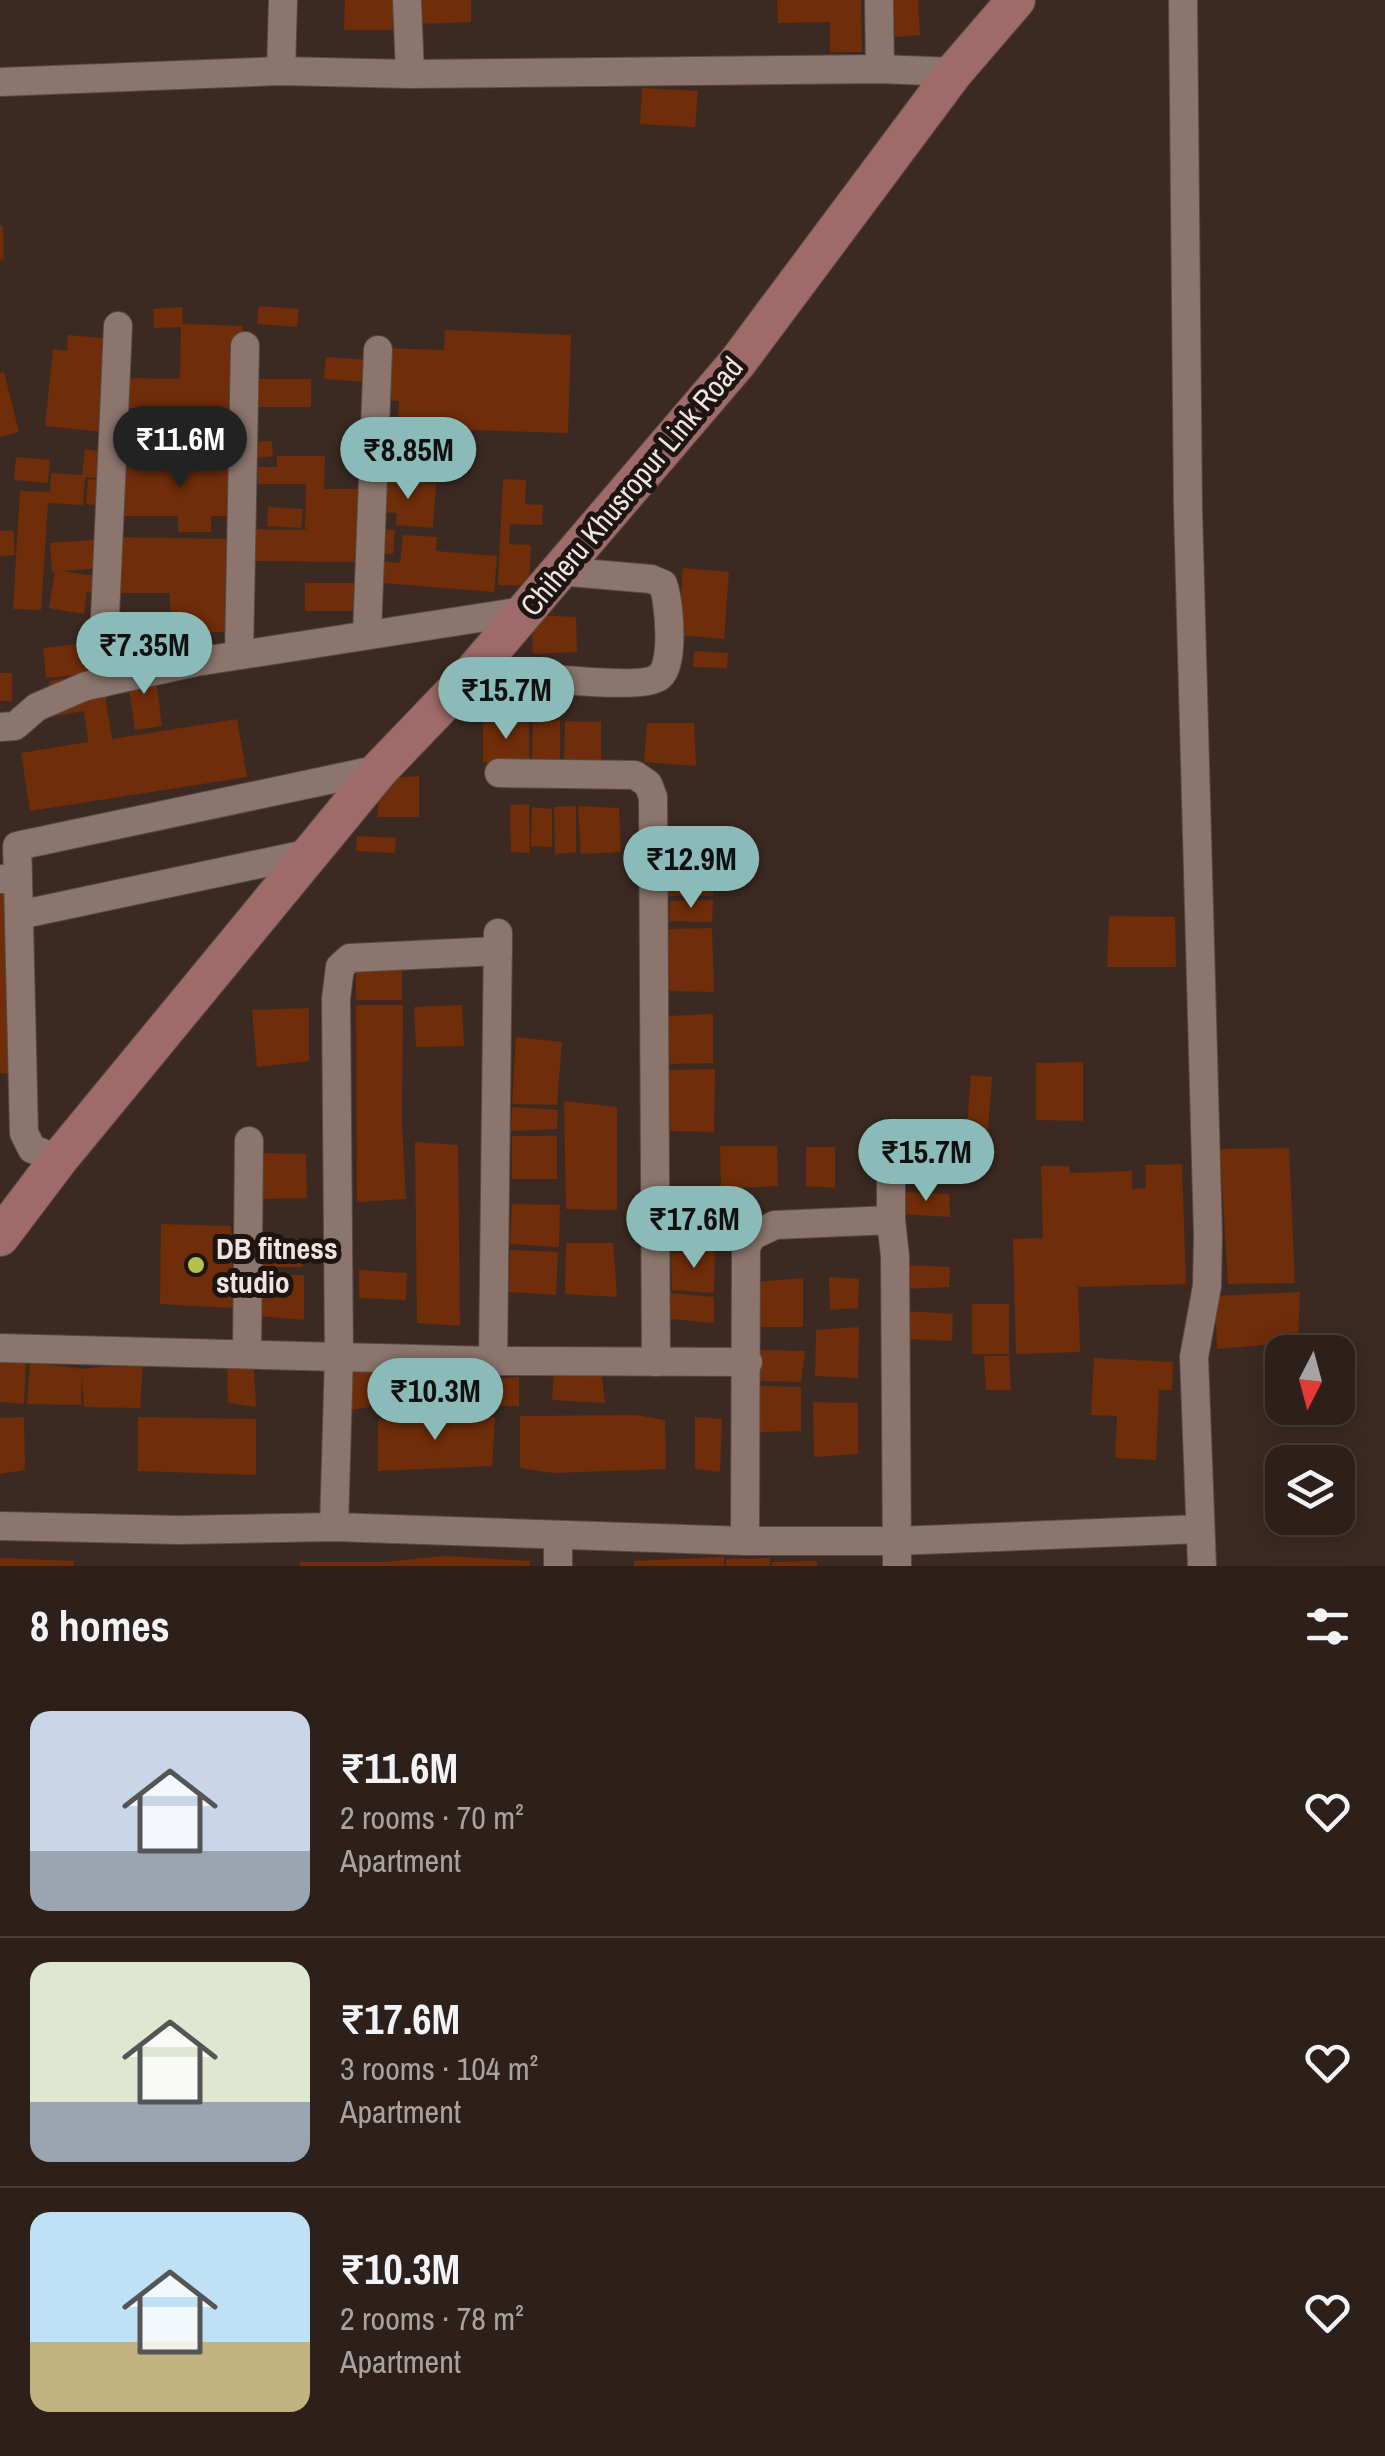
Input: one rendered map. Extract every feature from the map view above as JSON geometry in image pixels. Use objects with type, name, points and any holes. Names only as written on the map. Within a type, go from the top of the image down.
[{"type":"street","points":[[281,72],[284,0]]},
{"type":"street","points":[[407,0],[410,74]]},
{"type":"street","points":[[879,0],[880,69]]},
{"type":"street","name":"Chiheru Khusropur Link Road","points":[[0,1238],[59,1159],[380,769],[474,670],[749,348],[954,72],[1016,0]]},
{"type":"street","points":[[1183,0],[1188,509],[1208,1235],[1207,1286],[1194,1357],[1202,1566]]},
{"type":"street","points":[[0,82],[281,72],[954,72]]},
{"type":"street","points":[[102,683],[118,326]]},
{"type":"street","points":[[239,655],[246,346]]},
{"type":"street","points":[[367,634],[378,350]]},
{"type":"street","points":[[474,670],[620,684],[646,682],[660,676],[666,666],[668,647],[668,601],[663,584],[651,579],[558,571]]},
{"type":"street","points":[[0,727],[15,726],[24,716],[59,696],[102,683],[239,655],[524,611]]},
{"type":"street","points":[[59,1159],[32,1149],[24,1133],[19,915],[9,879],[17,846],[380,769]]},
{"type":"street","points":[[499,773],[635,775],[648,784],[653,798],[656,1362]]},
{"type":"street","points":[[19,915],[311,853]]},
{"type":"street","points":[[334,1527],[339,1356],[336,999],[340,967],[350,958],[498,942],[492,1361]]},
{"type":"street","points":[[246,1354],[249,1141]]},
{"type":"street","points":[[891,1144],[897,1553]]},
{"type":"street","points":[[746,1541],[746,1247],[752,1236],[774,1225],[891,1220]]},
{"type":"street","points":[[0,1348],[492,1361],[748,1362]]},
{"type":"street","points":[[0,1526],[180,1530],[334,1527],[746,1541],[897,1553],[1200,1529]]},
{"type":"street","points":[[558,1536],[558,1566]]},
{"type":"building","points":[[345,0],[396,0],[396,30],[344,30]]},
{"type":"building","points":[[419,0],[471,0],[471,22],[420,24]]},
{"type":"building","points":[[777,0],[861,0],[862,52],[830,52],[830,22],[778,23]]},
{"type":"building","points":[[893,0],[918,0],[920,35],[895,37]]},
{"type":"building","points":[[642,88],[698,91],[695,127],[640,124]]},
{"type":"building","points":[[0,226],[4,259],[0,260]]},
{"type":"building","points":[[259,306],[299,309],[297,327],[257,324]]},
{"type":"building","points":[[182,307],[183,324],[243,326],[241,411],[125,408],[126,378],[180,379],[181,327],[154,328],[153,309]]},
{"type":"building","points":[[445,330],[571,335],[568,433],[440,429],[439,457],[386,455],[386,439],[397,439],[399,401],[378,400],[380,348],[444,350]]},
{"type":"building","points":[[68,335],[115,339],[105,432],[45,426],[53,349],[67,351]]},
{"type":"building","points":[[326,357],[370,360],[369,382],[324,379]]},
{"type":"building","points":[[4,372],[19,432],[0,437],[0,373]]},
{"type":"building","points":[[248,379],[311,379],[311,407],[248,407]]},
{"type":"building","points":[[272,441],[273,456],[257,458],[256,442]]},
{"type":"building","points":[[85,449],[110,453],[106,479],[85,477],[83,505],[48,503],[41,610],[13,609],[20,491],[50,492],[51,473],[82,475]]},
{"type":"building","points":[[277,456],[325,456],[324,489],[366,489],[365,562],[240,561],[240,529],[310,530],[305,529],[306,484],[258,484],[258,467],[277,467]]},
{"type":"building","points":[[16,457],[50,460],[48,483],[14,480]]},
{"type":"building","points":[[121,460],[237,460],[238,516],[211,516],[211,532],[178,532],[178,516],[120,516]]},
{"type":"building","points":[[379,478],[436,483],[433,528],[396,525],[397,513],[377,512]]},
{"type":"building","points":[[88,479],[108,481],[106,506],[86,504]]},
{"type":"building","points":[[503,479],[526,480],[525,504],[543,505],[542,525],[510,524],[509,544],[531,545],[529,586],[498,585]]},
{"type":"building","points":[[268,507],[303,509],[301,528],[267,526]]},
{"type":"building","points":[[372,528],[395,530],[393,554],[370,552]]},
{"type":"building","points":[[13,530],[15,555],[0,556],[0,531]]},
{"type":"building","points":[[403,535],[437,537],[436,551],[497,556],[494,592],[371,582],[373,560],[400,563]]},
{"type":"building","points":[[111,537],[233,539],[232,632],[159,632],[159,612],[170,612],[170,593],[111,593]]},
{"type":"building","points":[[105,539],[106,568],[61,571],[104,577],[101,594],[87,592],[84,614],[49,608],[55,571],[52,572],[50,543]]},
{"type":"building","points":[[683,568],[729,572],[724,639],[678,635]]},
{"type":"building","points":[[305,583],[364,583],[365,611],[305,611]]},
{"type":"building","points":[[114,612],[157,612],[158,657],[115,658]]},
{"type":"building","points":[[531,615],[576,617],[577,652],[533,654]]},
{"type":"building","points":[[103,641],[107,672],[46,678],[43,648]]},
{"type":"building","points":[[694,651],[728,653],[727,668],[693,667]]},
{"type":"building","points":[[154,664],[162,726],[135,730],[126,668]]},
{"type":"building","points":[[0,673],[12,673],[12,701],[0,701]]},
{"type":"building","points":[[75,677],[105,696],[112,739],[237,719],[247,777],[30,811],[21,753],[88,742],[84,711],[54,716],[49,681]]},
{"type":"building","points":[[560,720],[560,760],[532,760],[533,722]]},
{"type":"building","points":[[565,721],[601,722],[601,762],[564,760]]},
{"type":"building","points":[[483,722],[529,722],[529,761],[483,763]]},
{"type":"building","points":[[647,723],[694,723],[696,766],[644,762]]},
{"type":"building","points":[[419,776],[419,817],[377,817],[381,779]]},
{"type":"building","points":[[529,804],[530,853],[511,852],[510,805]]},
{"type":"building","points":[[576,806],[576,852],[555,854],[554,807]]},
{"type":"building","points":[[578,806],[619,808],[621,852],[581,854]]},
{"type":"building","points":[[532,807],[552,809],[552,847],[531,846]]},
{"type":"building","points":[[357,836],[396,838],[395,853],[356,851]]},
{"type":"building","points":[[668,855],[713,856],[713,896],[668,896]]},
{"type":"building","points":[[0,878],[15,878],[13,1074],[0,1073]]},
{"type":"building","points":[[713,900],[712,922],[669,921],[670,901]]},
{"type":"building","points":[[1109,916],[1175,917],[1176,967],[1107,967]]},
{"type":"building","points":[[712,928],[714,992],[667,991],[669,929]]},
{"type":"building","points":[[356,961],[402,961],[402,1000],[356,1000]]},
{"type":"building","points":[[356,1005],[403,1005],[406,1199],[357,1202]]},
{"type":"building","points":[[462,1005],[464,1046],[416,1047],[414,1007]]},
{"type":"building","points":[[309,1008],[309,1061],[257,1067],[252,1010]]},
{"type":"building","points":[[713,1014],[713,1063],[670,1064],[668,1016]]},
{"type":"building","points":[[516,1037],[562,1042],[557,1105],[512,1104]]},
{"type":"building","points":[[1083,1062],[1083,1121],[1036,1120],[1036,1063]]},
{"type":"building","points":[[715,1069],[714,1132],[670,1131],[669,1070]]},
{"type":"building","points":[[971,1075],[992,1077],[987,1141],[966,1140]]},
{"type":"building","points":[[564,1101],[617,1107],[617,1210],[566,1209]]},
{"type":"building","points":[[512,1107],[558,1110],[557,1129],[511,1131]]},
{"type":"building","points":[[512,1136],[557,1136],[557,1179],[512,1179]]},
{"type":"building","points":[[415,1142],[458,1145],[460,1326],[417,1323]]},
{"type":"building","points":[[903,1143],[947,1145],[947,1168],[903,1170]]},
{"type":"building","points":[[720,1146],[777,1146],[778,1186],[721,1189]]},
{"type":"building","points":[[806,1147],[835,1147],[835,1188],[806,1186]]},
{"type":"building","points":[[1289,1148],[1295,1283],[1228,1284],[1220,1149]]},
{"type":"building","points":[[258,1153],[306,1154],[307,1198],[258,1199]]},
{"type":"building","points":[[1182,1164],[1186,1284],[1078,1287],[1080,1352],[1016,1354],[1013,1239],[1043,1238],[1041,1166],[1069,1166],[1070,1173],[1132,1171],[1132,1189],[1146,1188],[1145,1165]]},
{"type":"building","points":[[902,1192],[949,1194],[950,1217],[902,1214]]},
{"type":"building","points":[[668,1200],[714,1202],[715,1246],[672,1250]]},
{"type":"building","points":[[512,1204],[560,1205],[559,1247],[510,1244]]},
{"type":"building","name":"DB fitness studio","points":[[161,1224],[231,1226],[233,1308],[160,1304]]},
{"type":"building","points":[[303,1239],[303,1267],[260,1267],[261,1240]]},
{"type":"building","points":[[566,1243],[613,1243],[617,1297],[565,1294]]},
{"type":"building","points":[[510,1250],[558,1252],[556,1295],[509,1292]]},
{"type":"building","points":[[715,1250],[714,1293],[672,1290],[671,1253]]},
{"type":"building","points":[[906,1265],[950,1267],[949,1287],[903,1289]]},
{"type":"building","points":[[359,1270],[407,1273],[406,1300],[359,1298]]},
{"type":"building","points":[[258,1275],[304,1275],[304,1320],[258,1316]]},
{"type":"building","points":[[829,1277],[859,1279],[858,1308],[830,1310]]},
{"type":"building","points":[[803,1278],[803,1327],[758,1327],[757,1282]]},
{"type":"building","points":[[1300,1292],[1298,1335],[1265,1335],[1265,1345],[1217,1349],[1215,1296]]},
{"type":"building","points":[[671,1293],[714,1297],[714,1323],[671,1319]]},
{"type":"building","points":[[972,1304],[1009,1304],[1009,1354],[972,1354]]},
{"type":"building","points":[[906,1311],[953,1314],[952,1341],[904,1339]]},
{"type":"building","points":[[859,1327],[858,1378],[815,1376],[816,1330]]},
{"type":"building","points":[[757,1350],[805,1351],[801,1382],[758,1381]]},
{"type":"building","points":[[227,1353],[253,1354],[256,1407],[228,1403]]},
{"type":"building","points":[[984,1356],[1009,1356],[1011,1390],[986,1390]]},
{"type":"building","points":[[0,1358],[26,1361],[24,1404],[0,1402]]},
{"type":"building","points":[[1094,1358],[1173,1362],[1172,1390],[1159,1390],[1156,1460],[1115,1458],[1117,1416],[1091,1415]]},
{"type":"building","points":[[30,1362],[82,1369],[143,1362],[140,1408],[84,1407],[82,1376],[81,1405],[27,1404]]},
{"type":"building","points":[[348,1362],[375,1366],[376,1406],[349,1410]]},
{"type":"building","points":[[434,1364],[464,1366],[465,1406],[434,1407]]},
{"type":"building","points":[[601,1369],[605,1403],[552,1400],[554,1370]]},
{"type":"building","points":[[519,1377],[519,1406],[493,1406],[493,1379]]},
{"type":"building","points":[[757,1386],[801,1387],[801,1431],[757,1432]]},
{"type":"building","points":[[813,1402],[858,1403],[858,1454],[814,1457]]},
{"type":"building","points":[[636,1415],[665,1420],[666,1469],[553,1473],[520,1468],[520,1416]]},
{"type":"building","points":[[24,1417],[25,1470],[0,1474],[0,1418]]},
{"type":"building","points":[[138,1417],[256,1419],[256,1475],[138,1471]]},
{"type":"building","points":[[495,1417],[492,1466],[378,1471],[378,1420]]},
{"type":"building","points":[[695,1417],[722,1419],[720,1472],[695,1469]]},
{"type":"building","points":[[444,1556],[530,1561],[530,1566],[300,1566],[300,1562],[386,1562]]},
{"type":"building","points":[[724,1557],[724,1566],[634,1566],[634,1561]]},
{"type":"building","points":[[0,1558],[74,1561],[74,1566],[0,1566]]},
{"type":"building","points":[[770,1558],[770,1566],[726,1566],[726,1559]]},
{"type":"building","points":[[817,1561],[817,1566],[772,1566],[772,1562]]},
{"type":"place","name":"DB fitness studio","points":[[196,1265]]}]
